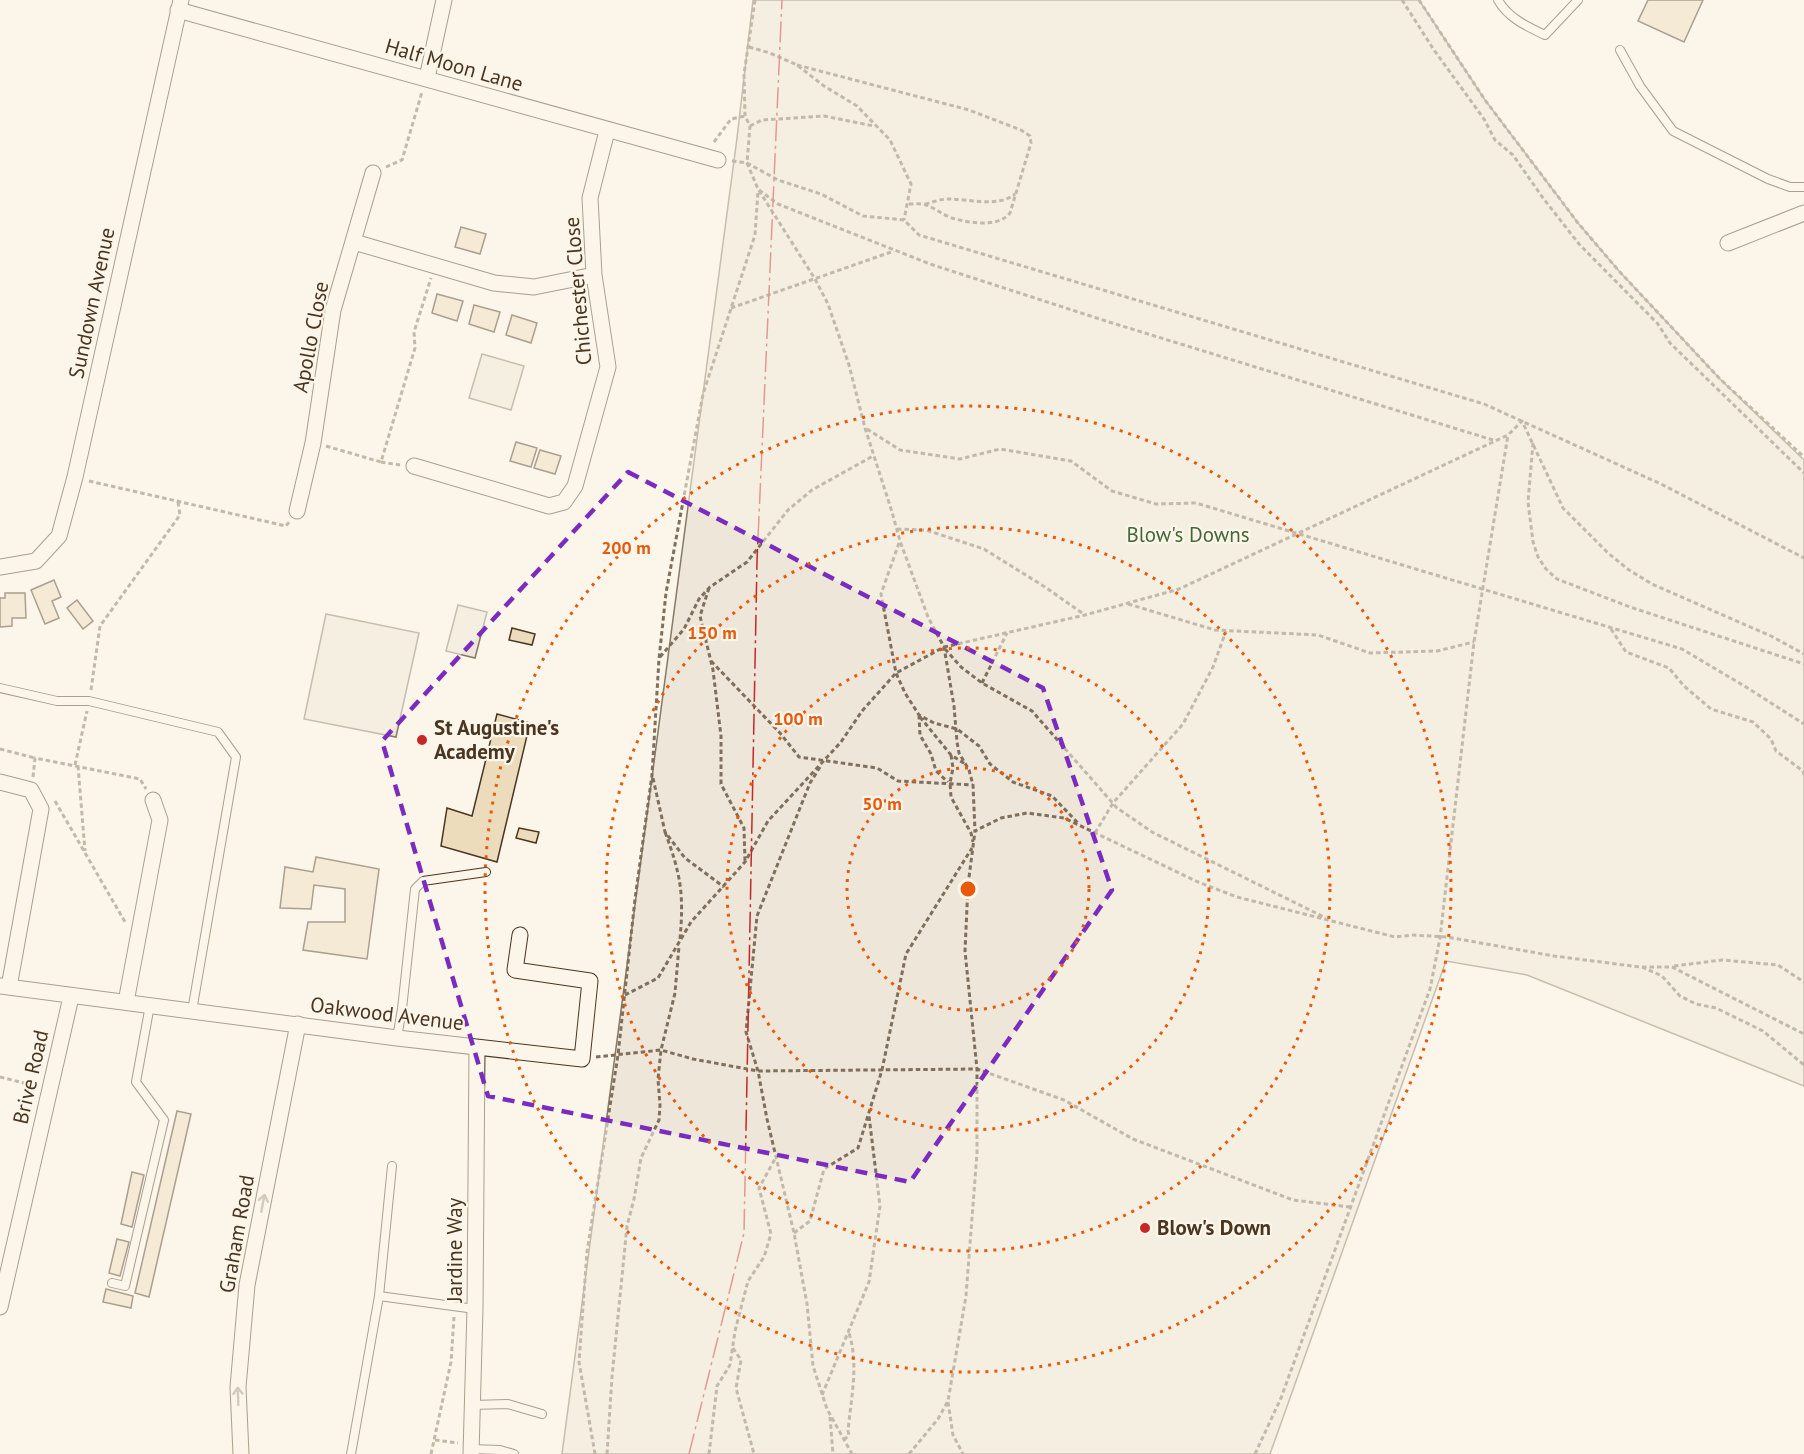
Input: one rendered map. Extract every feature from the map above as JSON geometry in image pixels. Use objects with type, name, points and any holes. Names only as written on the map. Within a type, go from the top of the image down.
[{"type":"street","points":[[426,78],[444,0]]},
{"type":"street","name":"Half Moon Lane","points":[[178,3],[608,131],[714,159]]},
{"type":"street","name":"Sundown Avenue","points":[[0,567],[36,561],[60,537],[178,3]]},
{"type":"street","name":"Chichester Close","points":[[414,466],[549,506],[564,502],[575,486],[609,367],[594,275],[590,198],[608,131]]},
{"type":"street","name":"Apollo Close","points":[[297,511],[313,442],[333,310],[373,173]]},
{"type":"street","points":[[1728,243],[1804,213]]},
{"type":"street","points":[[354,242],[494,283],[534,287],[594,275]]},
{"type":"street","points":[[0,782],[31,790],[41,809],[4,987]]},
{"type":"street","points":[[126,1002],[160,820],[153,800]]},
{"type":"street","points":[[520,935],[515,969],[590,981],[582,1059]]},
{"type":"street","name":"Oakwood Avenue","points":[[4,987],[397,1038],[582,1059]]},
{"type":"street","name":"Brive Road","points":[[0,1307],[71,997]]},
{"type":"street","name":"Graham Road","points":[[241,1454],[238,1387],[247,1285],[298,1024]]},
{"type":"street","name":"Jardine Way","points":[[468,1449],[475,1309],[477,1047]]},
{"type":"lane","points":[[1498,0],[1503,9],[1525,25],[1545,35],[1578,0]]},
{"type":"lane","points":[[1620,50],[1640,86],[1673,131],[1768,179],[1790,186],[1804,187]]},
{"type":"lane","points":[[0,688],[57,701],[89,701],[218,732],[236,757],[192,1011]]},
{"type":"lane","points":[[397,1038],[415,889],[423,881],[486,872]]},
{"type":"lane","points":[[112,1283],[125,1286],[164,1120],[136,1082],[150,1005]]},
{"type":"lane","points":[[351,1454],[379,1296],[392,1166]]},
{"type":"lane","points":[[379,1296],[475,1309]]},
{"type":"lane","points":[[472,1405],[508,1404],[542,1414]]},
{"type":"lane","points":[[468,1449],[500,1450],[514,1454]]},
{"type":"path","points":[[755,0],[744,74],[745,116],[750,126],[747,163],[758,189],[815,279],[828,304],[849,365],[865,428],[900,541],[928,617],[944,647],[961,667],[982,683],[1032,711],[1113,803],[1152,832],[1332,921]]},
{"type":"path","points":[[1402,0],[1496,140],[1513,155],[1579,244],[1658,324],[1670,343],[1804,473]]},
{"type":"path","points":[[1419,0],[1485,100],[1618,271],[1720,379],[1804,457]]},
{"type":"path","points":[[749,47],[797,65],[969,110],[1021,130],[1030,136],[1031,143],[1010,213],[1005,219],[993,222],[970,222],[950,218],[925,204]]},
{"type":"path","points":[[797,65],[824,86],[857,106],[890,140],[911,184],[904,220]]},
{"type":"path","points":[[373,173],[402,160],[426,78]]},
{"type":"path","points":[[714,159],[714,142],[731,119],[745,116]]},
{"type":"path","points":[[750,126],[762,120],[824,116],[876,126]]},
{"type":"path","points":[[747,163],[778,180],[821,194],[863,216],[904,220],[919,235],[1484,404],[1661,484],[1804,558]]},
{"type":"path","points":[[758,189],[778,204],[896,251],[1120,325],[1493,440]]},
{"type":"path","points":[[595,1454],[579,1362],[587,1252],[618,1055],[635,898],[652,775],[659,659],[666,593],[703,394],[755,235],[758,189]]},
{"type":"path","points":[[908,204],[925,204],[946,199],[977,202],[1009,199],[1016,193]]},
{"type":"path","points":[[731,308],[896,251]]},
{"type":"path","points":[[313,442],[381,462],[415,348],[414,332],[434,266]]},
{"type":"path","points":[[624,995],[658,978],[691,922],[745,862],[768,821],[841,742],[862,711],[896,673],[944,647],[1085,615],[1179,589],[1493,440],[1508,435],[1522,421]]},
{"type":"path","points":[[1522,421],[1563,508],[1608,553],[1629,570],[1652,584],[1771,636],[1804,654]]},
{"type":"path","points":[[865,428],[900,450],[960,459],[1000,449],[1071,461],[1112,491],[1155,504],[1196,503],[1682,649],[1804,724]]},
{"type":"path","points":[[1255,1454],[1281,1398],[1431,989],[1440,938],[1474,642],[1508,435]]},
{"type":"path","points":[[1533,443],[1528,502],[1533,542],[1538,557],[1557,579],[1630,607],[1804,664]]},
{"type":"path","points":[[659,659],[684,629],[699,599],[710,587],[747,562],[788,510],[812,490],[874,456]]},
{"type":"path","points":[[75,477],[286,526],[297,511]]},
{"type":"path","points":[[85,852],[76,766],[89,701],[100,626],[180,515],[178,502]]},
{"type":"path","points":[[897,529],[926,530],[984,549],[1085,615]]},
{"type":"path","points":[[900,541],[881,594],[896,673],[919,715],[951,755],[965,764]]},
{"type":"path","points":[[710,587],[700,616],[711,661],[721,736],[721,784],[744,828],[745,862]]},
{"type":"path","points":[[1126,603],[1215,630],[1318,635],[1370,653],[1437,651],[1474,642]]},
{"type":"path","points":[[1610,628],[1626,652],[1669,668],[1684,686],[1711,709],[1752,722],[1771,739],[1776,751],[1803,771],[1804,775]]},
{"type":"path","points":[[1095,833],[1113,803],[1182,724],[1213,667],[1226,631]]},
{"type":"path","points":[[982,683],[1007,633]]},
{"type":"path","points":[[944,647],[959,753],[973,785],[975,831],[969,875],[965,951],[977,1069],[977,1153],[967,1284],[948,1401],[953,1435],[963,1454]]},
{"type":"path","points":[[711,661],[780,733],[799,757],[877,768],[898,781],[973,785]]},
{"type":"path","points":[[919,715],[934,723],[957,729],[979,746],[990,764],[997,770],[1013,782],[1052,796],[1079,825]]},
{"type":"path","points":[[919,715],[920,735],[931,754],[936,771],[950,783]]},
{"type":"path","points":[[0,749],[140,779],[153,800]]},
{"type":"path","points":[[794,1233],[810,1221],[824,1168],[858,1148],[882,1070],[906,954],[974,844],[971,833],[951,797],[950,783],[953,768],[951,755]]},
{"type":"path","points":[[35,758],[31,790],[56,801],[137,942]]},
{"type":"path","points":[[824,760],[807,791],[758,916],[746,1032],[758,1071],[794,1233],[807,1304],[813,1366],[830,1414],[852,1454]]},
{"type":"path","points":[[607,1454],[627,1226],[641,1158],[659,1120],[658,1079],[661,1050],[675,993],[682,910],[682,889],[665,832],[652,775]]},
{"type":"path","points":[[975,831],[1001,818],[1027,813],[1064,818],[1189,878],[1237,897],[1395,937],[1413,934],[1447,937],[1554,956],[1640,967],[1672,967],[1722,960],[1778,965],[1804,982]]},
{"type":"path","points":[[665,832],[685,858],[724,887]]},
{"type":"path","points":[[1640,967],[1662,976],[1680,996],[1696,1004],[1716,1008],[1763,1031],[1804,1065]]},
{"type":"path","points":[[1672,967],[1804,1034]]},
{"type":"path","points":[[582,1059],[661,1050],[693,1059],[758,1071],[977,1069],[1064,1100],[1133,1139],[1293,1200],[1350,1207]]},
{"type":"path","points":[[0,1077],[50,1089]]},
{"type":"path","points":[[822,1395],[869,1282],[880,1206],[869,1114]]},
{"type":"path","points":[[709,1454],[717,1386],[730,1365],[732,1346],[748,1281],[764,1257],[771,1234],[759,1188],[776,1157]]},
{"type":"path","points":[[431,1454],[452,1362],[455,1306]]},
{"type":"path","points":[[844,1440],[849,1436],[854,1378],[854,1349],[848,1332]]},
{"type":"path","points":[[732,1346],[741,1360],[736,1388],[754,1454]]},
{"type":"path","points":[[909,1454],[938,1419],[948,1401]]},
{"type":"path","points":[[830,1414],[833,1454]]},
{"type":"path","points":[[434,1440],[468,1449]]},
{"type":"highlighted area","points":[[628,472],[1043,688],[1112,890],[910,1182],[488,1096],[382,741]]},
{"type":"green space","name":"Blow's Downs","points":[[753,0],[1419,0],[1485,100],[1578,223],[1619,271],[1720,379],[1804,460],[1804,1086],[1527,975],[1446,961],[1270,1454],[562,1454],[737,138]]},
{"type":"green space","points":[[482,354],[524,366],[511,410],[469,398]]},
{"type":"green space","points":[[458,605],[487,612],[475,658],[446,651]]},
{"type":"green space","points":[[326,614],[419,633],[396,737],[304,719]]},
{"type":"building","points":[[1648,0],[1703,0],[1684,42],[1638,21]]},
{"type":"building","points":[[461,227],[486,234],[480,254],[455,247]]},
{"type":"building","points":[[437,294],[463,301],[457,321],[432,313]]},
{"type":"building","points":[[474,305],[500,312],[494,332],[469,324]]},
{"type":"building","points":[[512,315],[537,323],[531,343],[506,335]]},
{"type":"building","points":[[516,442],[537,448],[531,467],[510,461]]},
{"type":"building","points":[[540,450],[561,456],[555,474],[534,468]]},
{"type":"building","points":[[54,580],[61,597],[52,601],[59,618],[45,624],[31,590]]},
{"type":"building","points":[[5,593],[25,593],[26,618],[12,618],[12,626],[0,627],[0,598],[5,598]]},
{"type":"building","points":[[77,600],[93,621],[83,629],[67,608]]},
{"type":"building","points":[[512,628],[535,634],[532,645],[509,640]]},
{"type":"building","points":[[497,714],[530,723],[497,862],[441,846],[447,808],[472,816]]},
{"type":"building","points":[[519,828],[539,832],[536,843],[516,838]]},
{"type":"building","points":[[316,857],[379,869],[367,959],[303,950],[308,922],[345,922],[345,889],[314,885],[311,909],[280,908],[285,867],[313,872]]},
{"type":"building","points":[[177,1111],[191,1114],[149,1297],[135,1293]]},
{"type":"building","points":[[132,1172],[144,1175],[132,1227],[121,1224]]},
{"type":"building","points":[[117,1239],[129,1242],[120,1276],[109,1273]]},
{"type":"building","points":[[106,1289],[133,1296],[131,1308],[103,1302]]},
{"type":"power","points":[[689,1454],[744,1233],[757,561],[782,0]]},
{"type":"place","name":"St Augustine's Academy","points":[[422,740]]},
{"type":"place","name":"Blow's Down","points":[[1145,1228]]}]
